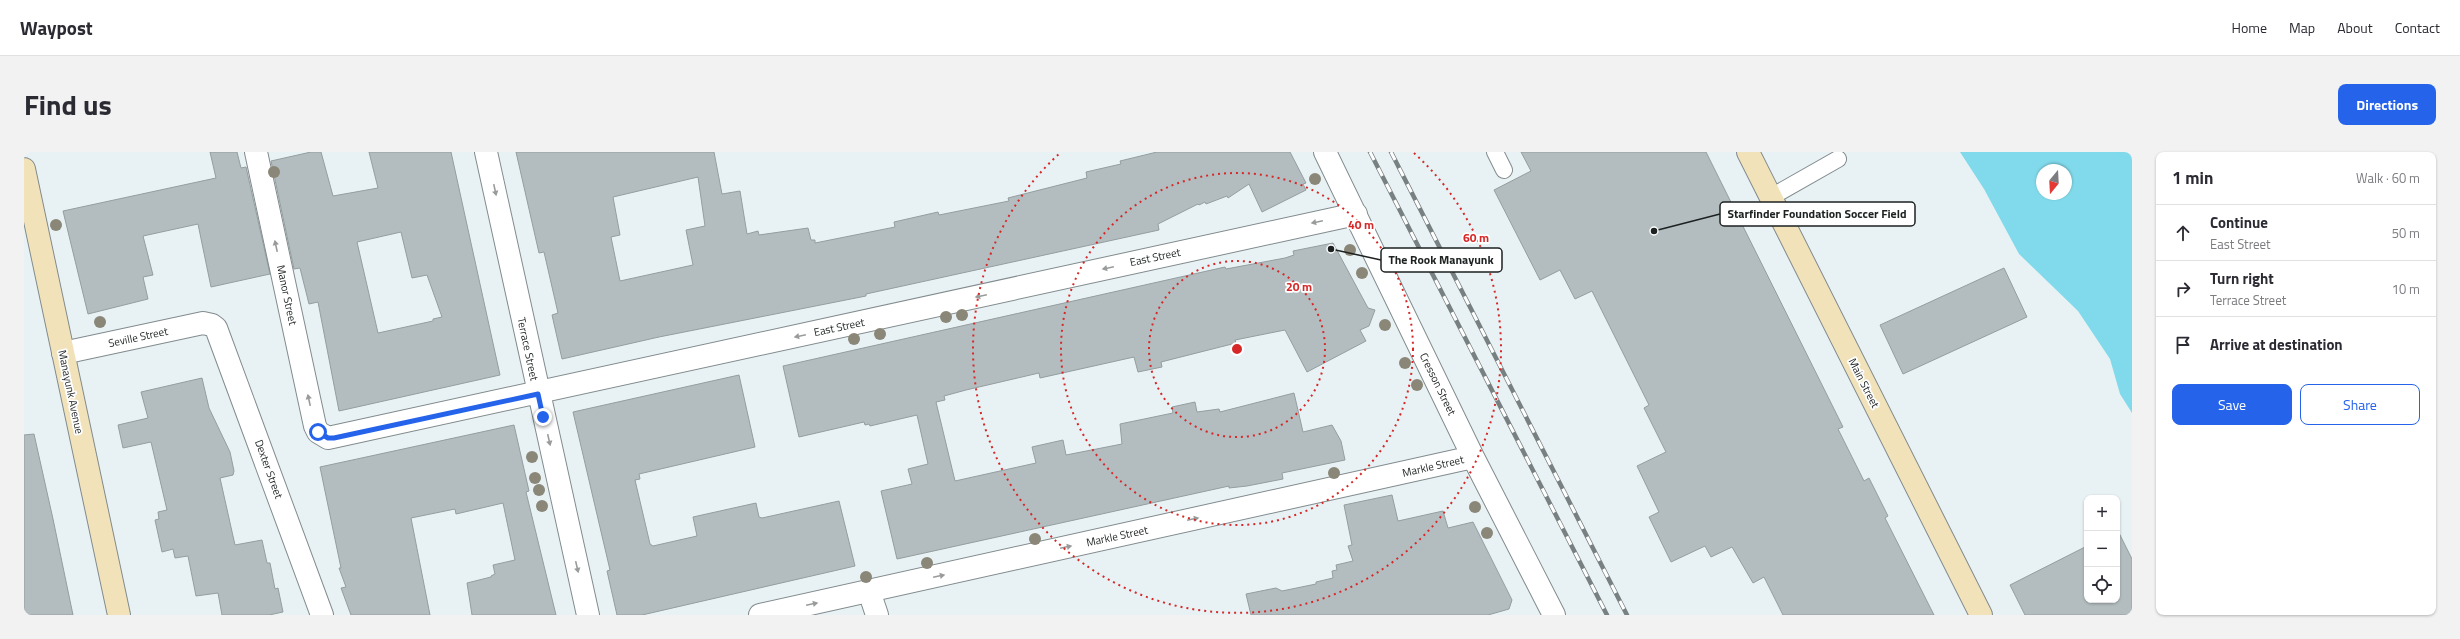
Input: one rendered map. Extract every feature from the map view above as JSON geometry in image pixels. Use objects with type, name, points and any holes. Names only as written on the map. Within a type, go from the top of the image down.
[{"type":"street","name":"Manor Street","points":[[256,152],[315,426],[322,436]]},
{"type":"street","name":"Terrace Street","points":[[486,152],[538,394],[588,615]]},
{"type":"street","name":"Cresson Street","points":[[1325,152],[1473,457],[1554,615]]},
{"type":"street","name":"Main Street","points":[[1748,152],[1981,615]]},
{"type":"street","name":"Manayunk Avenue","points":[[24,169],[119,615]]},
{"type":"street","name":"East Street","points":[[322,436],[334,438],[1356,214]]},
{"type":"street","name":"Seville Street","points":[[63,353],[203,324],[212,324]]},
{"type":"street","name":"Dexter Street","points":[[212,324],[219,332],[322,615]]},
{"type":"street","name":"Markle Street","points":[[760,615],[1473,457]]},
{"type":"street","points":[[869,591],[877,615]]},
{"type":"lane","points":[[1495,152],[1504,170]]},
{"type":"lane","points":[[1771,197],[1838,159]]},
{"type":"water","points":[[1960,152],[2132,152],[2132,413],[2120,394],[2110,359],[2078,311],[2019,254],[1984,189]]},
{"type":"building","points":[[210,152],[237,152],[241,168],[246,167],[270,274],[211,287],[198,224],[143,236],[153,275],[143,277],[148,299],[88,314],[63,211],[216,178]]},
{"type":"building","points":[[311,152],[321,152],[333,196],[378,188],[369,152],[451,152],[500,375],[339,411],[318,302],[309,304],[300,268],[294,269],[271,161]],"holes":[[[401,232],[412,278],[427,275],[442,317],[433,319],[433,321],[378,333],[357,242]]]},
{"type":"building","points":[[516,152],[714,152],[722,194],[740,191],[747,234],[758,231],[759,235],[808,228],[811,240],[815,240],[815,243],[895,227],[894,222],[938,212],[939,215],[1009,201],[1008,198],[1087,178],[1086,172],[1121,164],[1120,161],[1157,152],[1290,152],[1306,183],[1303,184],[1306,190],[1262,212],[1249,184],[1228,198],[1227,196],[1206,204],[1205,202],[1199,205],[1198,204],[1158,224],[1159,230],[866,294],[866,296],[659,337],[562,359],[552,315],[558,313],[544,252],[539,253]],"holes":[[[698,177],[705,226],[686,230],[693,265],[620,281],[611,237],[620,235],[613,197]]]},
{"type":"building","points":[[1521,152],[1706,152],[1843,427],[1838,429],[1864,481],[1869,478],[1888,516],[1885,518],[1934,615],[1783,615],[1764,577],[1753,583],[1732,547],[1711,557],[1705,546],[1671,562],[1649,517],[1659,512],[1637,466],[1666,452],[1644,408],[1649,405],[1592,291],[1575,299],[1560,270],[1540,280],[1494,190],[1531,171]]},
{"type":"building","points":[[1333,243],[1368,308],[1375,310],[1369,326],[1360,330],[1366,341],[1307,372],[1285,330],[1235,340],[1236,343],[1161,362],[1162,367],[1138,372],[1134,357],[1040,378],[1039,373],[944,396],[945,400],[936,402],[955,481],[1036,463],[1032,447],[1063,440],[1066,455],[1122,444],[1120,424],[1173,413],[1172,407],[1195,402],[1197,412],[1219,409],[1220,412],[1294,393],[1303,432],[1332,425],[1341,441],[1345,460],[1282,473],[1283,479],[1247,486],[1229,488],[1229,486],[897,559],[881,491],[912,484],[908,469],[928,464],[917,415],[870,426],[869,424],[865,425],[864,422],[799,437],[783,366],[1225,267],[1226,269],[1285,258],[1294,255],[1293,251]]},
{"type":"building","points":[[2004,268],[2027,317],[1903,374],[1880,325]]},
{"type":"building","points":[[739,375],[755,447],[639,474],[640,479],[635,480],[650,544],[653,546],[697,536],[693,517],[756,503],[759,517],[762,518],[839,501],[855,566],[642,615],[617,615],[607,571],[610,570],[573,412]]},
{"type":"building","points":[[202,378],[209,408],[230,452],[234,471],[233,475],[220,478],[235,545],[262,540],[267,563],[270,563],[275,589],[278,588],[283,612],[269,615],[222,615],[218,593],[196,596],[188,556],[175,558],[173,549],[162,552],[155,520],[159,519],[158,512],[167,510],[151,442],[123,448],[118,425],[148,418],[141,392]]},
{"type":"building","points":[[514,425],[529,491],[526,492],[556,615],[472,615],[467,583],[491,577],[495,574],[493,565],[515,560],[503,503],[456,514],[455,509],[411,518],[430,615],[351,615],[341,588],[346,587],[339,568],[341,568],[320,467]]},
{"type":"building","points":[[34,434],[73,615],[24,615],[24,435]]},
{"type":"building","points":[[1392,495],[1398,521],[1443,511],[1448,528],[1473,522],[1512,600],[1509,609],[1488,615],[1251,615],[1246,594],[1276,588],[1282,591],[1316,584],[1316,582],[1333,578],[1332,571],[1337,570],[1336,565],[1353,561],[1348,546],[1352,545],[1344,505]]},
{"type":"building","points":[[2120,535],[2132,559],[2132,615],[2025,615],[2010,585],[2084,548],[2084,603],[2120,603]]},
{"type":"railway","points":[[1370,152],[1607,615]]},
{"type":"railway","points":[[1391,152],[1627,615]]},
{"type":"place","name":"Starfinder Foundation Soccer Field","points":[[1654,231]]},
{"type":"place","name":"The Rook Manayunk","points":[[1331,249]]},
{"type":"route","points":[[318,432],[322,436],[334,438],[538,394],[543,417]]}]
